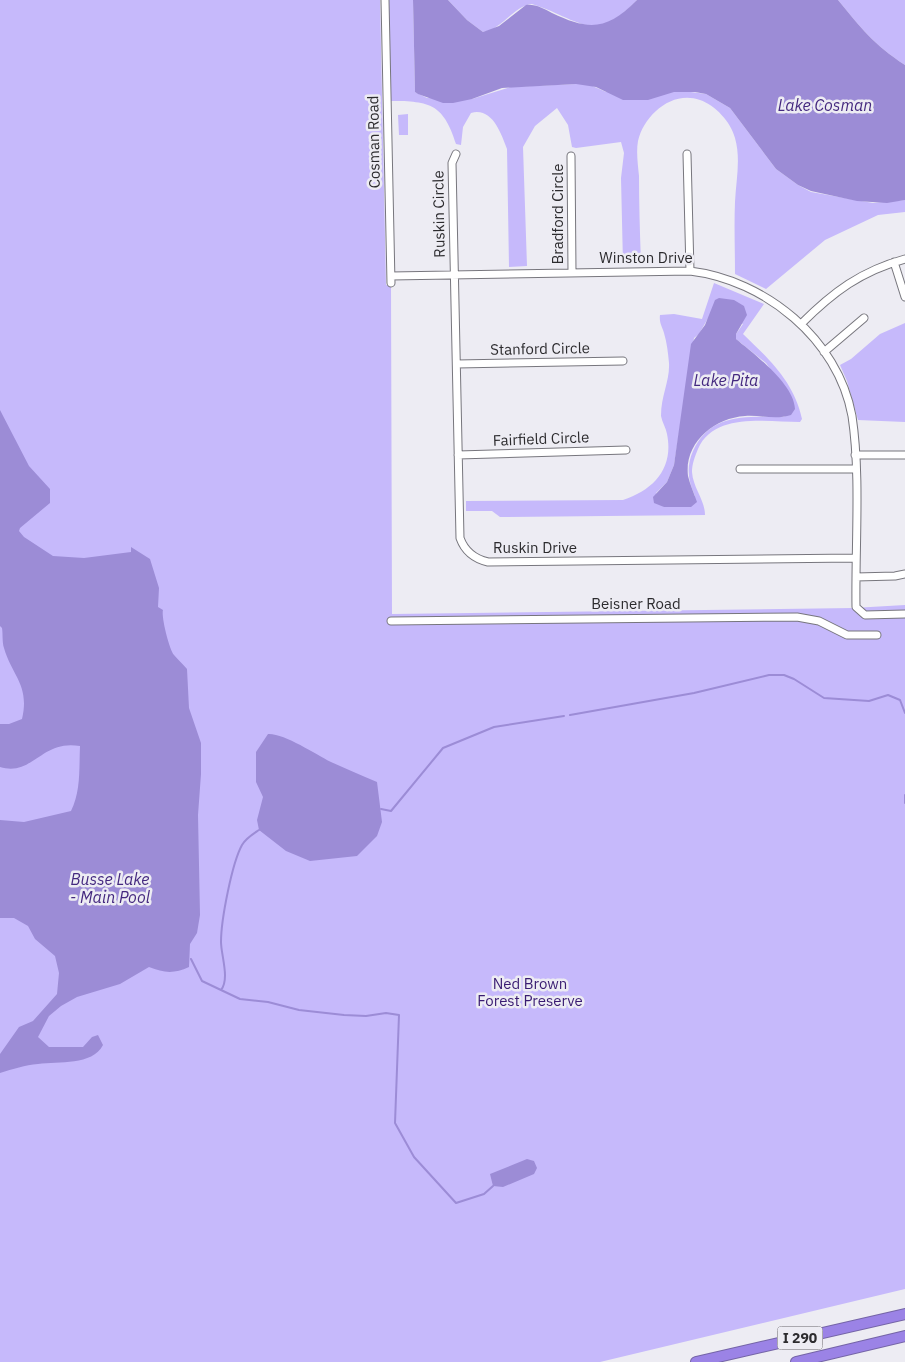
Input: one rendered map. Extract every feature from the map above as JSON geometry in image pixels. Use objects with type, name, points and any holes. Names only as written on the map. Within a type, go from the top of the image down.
[{"type":"highway","name":"I 290","points":[[696,1362],[905,1314]]},
{"type":"highway","name":"I 290","points":[[796,1362],[905,1336]]},
{"type":"street","name":"Cosman Road","points":[[385,0],[391,280]]},
{"type":"street","name":"Ruskin Circle","points":[[454,274],[452,163],[456,154]]},
{"type":"street","points":[[687,154],[690,271]]},
{"type":"street","name":"Bradford Circle","points":[[571,156],[572,272]]},
{"type":"street","points":[[802,324],[844,285],[871,270],[905,259]]},
{"type":"street","points":[[894,262],[905,297]]},
{"type":"street","name":"Winston Drive","points":[[391,280],[454,274],[690,271],[717,276],[760,293],[802,324],[824,352],[846,396],[852,416],[855,455],[856,607],[865,614],[905,614]]},
{"type":"street","name":"Ruskin Drive","points":[[454,274],[460,538],[463,546],[478,560],[488,562],[855,558]]},
{"type":"street","points":[[824,352],[864,318]]},
{"type":"street","name":"Stanford Circle","points":[[457,364],[624,361]]},
{"type":"street","name":"Fairfield Circle","points":[[458,455],[626,450]]},
{"type":"street","points":[[855,455],[905,455]]},
{"type":"street","points":[[740,469],[855,469]]},
{"type":"street","points":[[856,577],[905,574]]},
{"type":"street","name":"Beisner Road","points":[[391,620],[798,617],[819,621],[847,635],[877,635]]},
{"type":"green space","name":"Ned Brown Forest Preserve","points":[[0,0],[380,0],[386,285],[391,286],[392,614],[853,608],[905,605],[905,1289],[600,1362],[0,1362]]},
{"type":"green space","points":[[385,0],[413,0],[415,92],[427,98],[472,99],[511,87],[576,84],[588,84],[606,92],[683,91],[706,94],[730,108],[776,169],[798,185],[811,192],[873,203],[905,200],[905,212],[878,215],[825,240],[766,289],[735,274],[735,211],[738,162],[735,138],[726,120],[706,102],[690,98],[679,99],[661,107],[646,122],[641,131],[638,141],[637,158],[641,263],[623,264],[621,178],[624,153],[621,142],[572,147],[568,125],[557,108],[535,126],[523,147],[527,266],[509,267],[507,149],[499,129],[485,114],[471,113],[463,127],[461,145],[456,144],[446,120],[432,107],[413,102],[387,101]]},
{"type":"green space","points":[[448,0],[637,0],[622,14],[609,22],[597,25],[586,25],[532,4],[519,9],[496,27],[483,32],[467,20]]},
{"type":"green space","points":[[838,0],[905,0],[905,65],[876,43]]},
{"type":"green space","points":[[408,114],[408,135],[399,135],[398,115]]},
{"type":"green space","points":[[714,283],[764,304],[743,334],[780,372],[793,394],[802,419],[800,422],[757,421],[729,424],[716,429],[706,437],[696,454],[692,472],[705,515],[500,517],[492,511],[466,511],[466,501],[623,500],[634,496],[652,484],[664,467],[668,446],[661,416],[669,363],[667,344],[660,322],[660,315],[674,314],[702,319]],"holes":[[[711,313],[743,324],[736,334],[736,339],[766,363],[794,404],[784,417],[744,417],[731,419],[710,429],[701,438],[693,451],[689,463],[689,479],[695,496],[672,507],[664,507],[656,493],[667,482],[674,465],[694,338],[699,334]]]},
{"type":"green space","points":[[905,323],[905,422],[858,420],[847,381],[840,365],[851,359],[880,334]]},
{"type":"water","name":"Lake Cosman","points":[[413,0],[448,0],[467,20],[483,32],[499,26],[526,5],[537,6],[565,19],[588,25],[607,22],[626,10],[637,0],[838,0],[876,43],[905,65],[905,200],[887,203],[857,201],[811,191],[798,185],[776,169],[730,108],[706,94],[674,92],[648,100],[623,100],[596,87],[576,84],[502,88],[472,99],[453,103],[443,103],[418,94],[415,92]]},
{"type":"water","name":"Lake Pita","points":[[719,298],[734,300],[744,306],[747,315],[736,334],[736,339],[781,380],[793,399],[795,409],[791,415],[774,417],[745,416],[733,418],[712,427],[696,443],[688,464],[688,476],[697,502],[691,507],[664,507],[654,503],[653,497],[667,482],[674,465],[691,344],[705,325],[715,300]]},
{"type":"water","name":"Busse Lake - Main Pool","points":[[0,410],[29,466],[50,489],[50,503],[20,528],[19,531],[24,537],[53,556],[84,558],[131,552],[131,547],[150,559],[159,588],[158,607],[163,610],[164,625],[170,646],[174,655],[187,669],[189,708],[201,743],[201,774],[198,815],[200,915],[197,933],[190,944],[189,967],[169,972],[149,967],[120,984],[77,997],[61,1006],[49,1016],[38,1037],[49,1047],[83,1047],[92,1037],[98,1035],[103,1045],[98,1052],[91,1056],[74,1061],[28,1065],[0,1073],[0,1054],[19,1027],[33,1021],[57,994],[59,973],[55,956],[35,939],[28,926],[14,918],[0,918],[0,820],[24,822],[71,811],[78,787],[80,746],[67,745],[56,748],[21,767],[11,769],[0,767],[0,724],[9,724],[22,719],[24,698],[19,681],[7,658],[2,628],[0,626]]},
{"type":"water","points":[[268,734],[291,740],[331,762],[377,782],[382,822],[377,836],[357,856],[310,861],[286,851],[259,830],[257,820],[263,797],[256,782],[256,752]]},
{"type":"water","points":[[527,1159],[534,1161],[537,1168],[534,1174],[503,1187],[493,1186],[490,1174]]},
{"type":"waterway","points":[[570,715],[694,693],[769,675],[784,675],[794,679],[824,698],[869,701],[888,695],[900,700],[905,713]]},
{"type":"waterway","points":[[381,809],[391,811],[443,748],[494,727],[564,716]]},
{"type":"waterway","points":[[905,795],[905,803]]},
{"type":"waterway","points":[[221,990],[225,980],[221,932],[231,878],[242,845],[259,830]]},
{"type":"waterway","points":[[191,959],[202,981],[240,999],[268,1002],[299,1010],[344,1015],[366,1016],[386,1013],[399,1015],[395,1123],[414,1157],[456,1203],[484,1194],[493,1186]]}]
